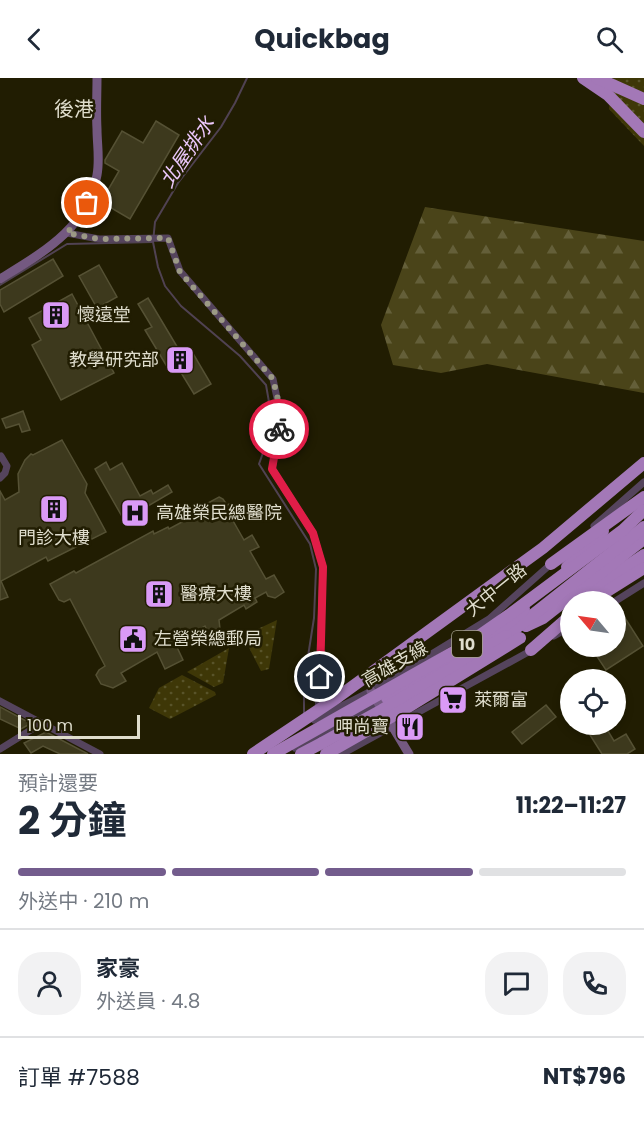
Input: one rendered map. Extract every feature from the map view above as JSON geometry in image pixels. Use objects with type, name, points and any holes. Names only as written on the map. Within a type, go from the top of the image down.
[{"type":"highway","points":[[583,78],[608,95],[644,132]]},
{"type":"highway","points":[[597,78],[644,99]]},
{"type":"highway","points":[[254,753],[338,697],[543,549],[644,463]]},
{"type":"highway","points":[[383,700],[454,659],[511,622],[644,489]]},
{"type":"highway","points":[[551,564],[644,498]]},
{"type":"highway","name":"高雄支線","points":[[273,754],[466,645],[623,530],[644,510]]},
{"type":"highway","name":"高雄支線","points":[[320,745],[506,636],[644,527]]},
{"type":"highway","points":[[506,636],[543,618],[644,540]]},
{"type":"highway","points":[[591,591],[644,555]]},
{"type":"highway","points":[[607,591],[644,568]]},
{"type":"highway","points":[[304,751],[405,709],[560,612]]},
{"type":"highway","points":[[531,650],[560,624]]},
{"type":"street","points":[[0,279],[67,233],[81,216],[97,176],[99,157],[97,78]]},
{"type":"street","points":[[67,233],[99,239],[168,238],[180,272],[273,379],[282,417],[272,469],[313,533],[323,567],[317,718]]},
{"type":"street","points":[[0,478],[5,474],[7,466],[1,456]]},
{"type":"street","name":"大中一路","points":[[254,753],[371,691],[489,619],[644,483]]},
{"type":"street","points":[[626,595],[644,583]]},
{"type":"street","points":[[342,754],[560,633]]},
{"type":"street","points":[[371,691],[383,700],[393,727],[409,754]]},
{"type":"street","points":[[320,745],[383,700]]},
{"type":"street","points":[[0,701],[100,754]]},
{"type":"street","points":[[0,749],[42,723]]},
{"type":"street","points":[[284,754],[304,751]]},
{"type":"shaded area","points":[[613,78],[644,78],[644,146],[609,109]]},
{"type":"shaded area","points":[[277,620],[269,669],[261,671],[245,640],[249,633]]},
{"type":"shaded area","points":[[229,648],[223,683],[214,687],[187,672]]},
{"type":"shaded area","points":[[182,675],[215,692],[216,695],[170,719],[149,708],[159,688]]},
{"type":"green space","points":[[425,207],[644,241],[644,393],[487,364],[441,373],[393,365],[381,325]]},
{"type":"building","points":[[156,121],[179,135],[130,219],[101,202],[119,171],[105,163],[105,160],[122,131],[143,143]]},
{"type":"building","points":[[53,259],[63,276],[4,312],[0,304],[0,290]]},
{"type":"building","points":[[99,265],[117,297],[97,308],[79,276]]},
{"type":"building","points":[[72,294],[114,373],[61,400],[32,345],[41,340],[29,318]]},
{"type":"building","name":"教學研究部","points":[[148,298],[182,355],[191,350],[211,384],[194,394],[177,366],[169,370],[145,330],[152,327],[138,304]]},
{"type":"building","points":[[23,411],[30,430],[22,432],[19,424],[6,428],[2,419]]},
{"type":"building","name":"門診大樓","points":[[62,440],[87,484],[85,493],[106,532],[48,561],[46,557],[1,581],[8,597],[0,600],[0,491],[5,500],[19,492],[18,474],[25,460],[31,454]]},
{"type":"building","points":[[106,462],[110,470],[122,463],[140,496],[151,490],[153,494],[168,485],[172,492],[124,520],[95,469]]},
{"type":"building","name":"醫療大樓","points":[[219,497],[227,505],[232,503],[239,515],[232,519],[244,540],[252,535],[259,547],[250,551],[266,579],[274,575],[284,592],[275,598],[268,596],[266,592],[255,598],[257,602],[246,609],[244,605],[219,620],[220,629],[209,634],[205,626],[175,643],[183,660],[165,669],[157,652],[121,673],[126,681],[113,688],[101,684],[96,675],[105,666],[70,599],[64,602],[59,600],[50,584],[74,571],[76,573],[153,531],[154,534],[168,527],[169,529],[182,522],[182,517]]},
{"type":"building","points":[[626,620],[643,646],[608,669],[597,657],[626,657]]},
{"type":"building","points":[[546,705],[556,717],[522,744],[512,732]]},
{"type":"building","points":[[0,707],[28,722],[28,725],[21,729],[0,719]]},
{"type":"building","points":[[46,732],[88,754],[60,754],[43,746],[31,753],[24,743]]},
{"type":"building","points":[[626,734],[635,749],[627,754],[602,754],[590,735],[610,735],[614,741]]},
{"type":"waterway","name":"北屋排水","points":[[247,78],[221,127],[178,183],[155,222],[153,242],[165,286],[181,306],[240,356],[266,385],[272,419],[269,436],[259,464],[310,544],[316,569],[314,618],[304,682],[304,714]]},
{"type":"waterway","points":[[0,285],[67,244],[153,242]]},
{"type":"way so far","points":[[87,203],[81,216],[67,233],[99,239],[168,238],[180,272],[273,379],[282,417],[279,429]]},
{"type":"place","name":"懷遠堂","points":[[56,315]]},
{"type":"place","name":"教學研究部","points":[[180,360]]},
{"type":"place","name":"門診大樓","points":[[54,509]]},
{"type":"place","name":"高雄榮民總醫院","points":[[135,513]]},
{"type":"place","name":"醫療大樓","points":[[159,594]]},
{"type":"place","name":"左營榮總郵局","points":[[133,639]]},
{"type":"place","name":"萊爾富","points":[[453,700]]},
{"type":"place","name":"呷尚寶","points":[[410,727]]},
{"type":"district","name":"後港","points":[[74,109]]},
{"type":"route","points":[[279,429],[272,469],[313,533],[323,567],[320,677]]}]
